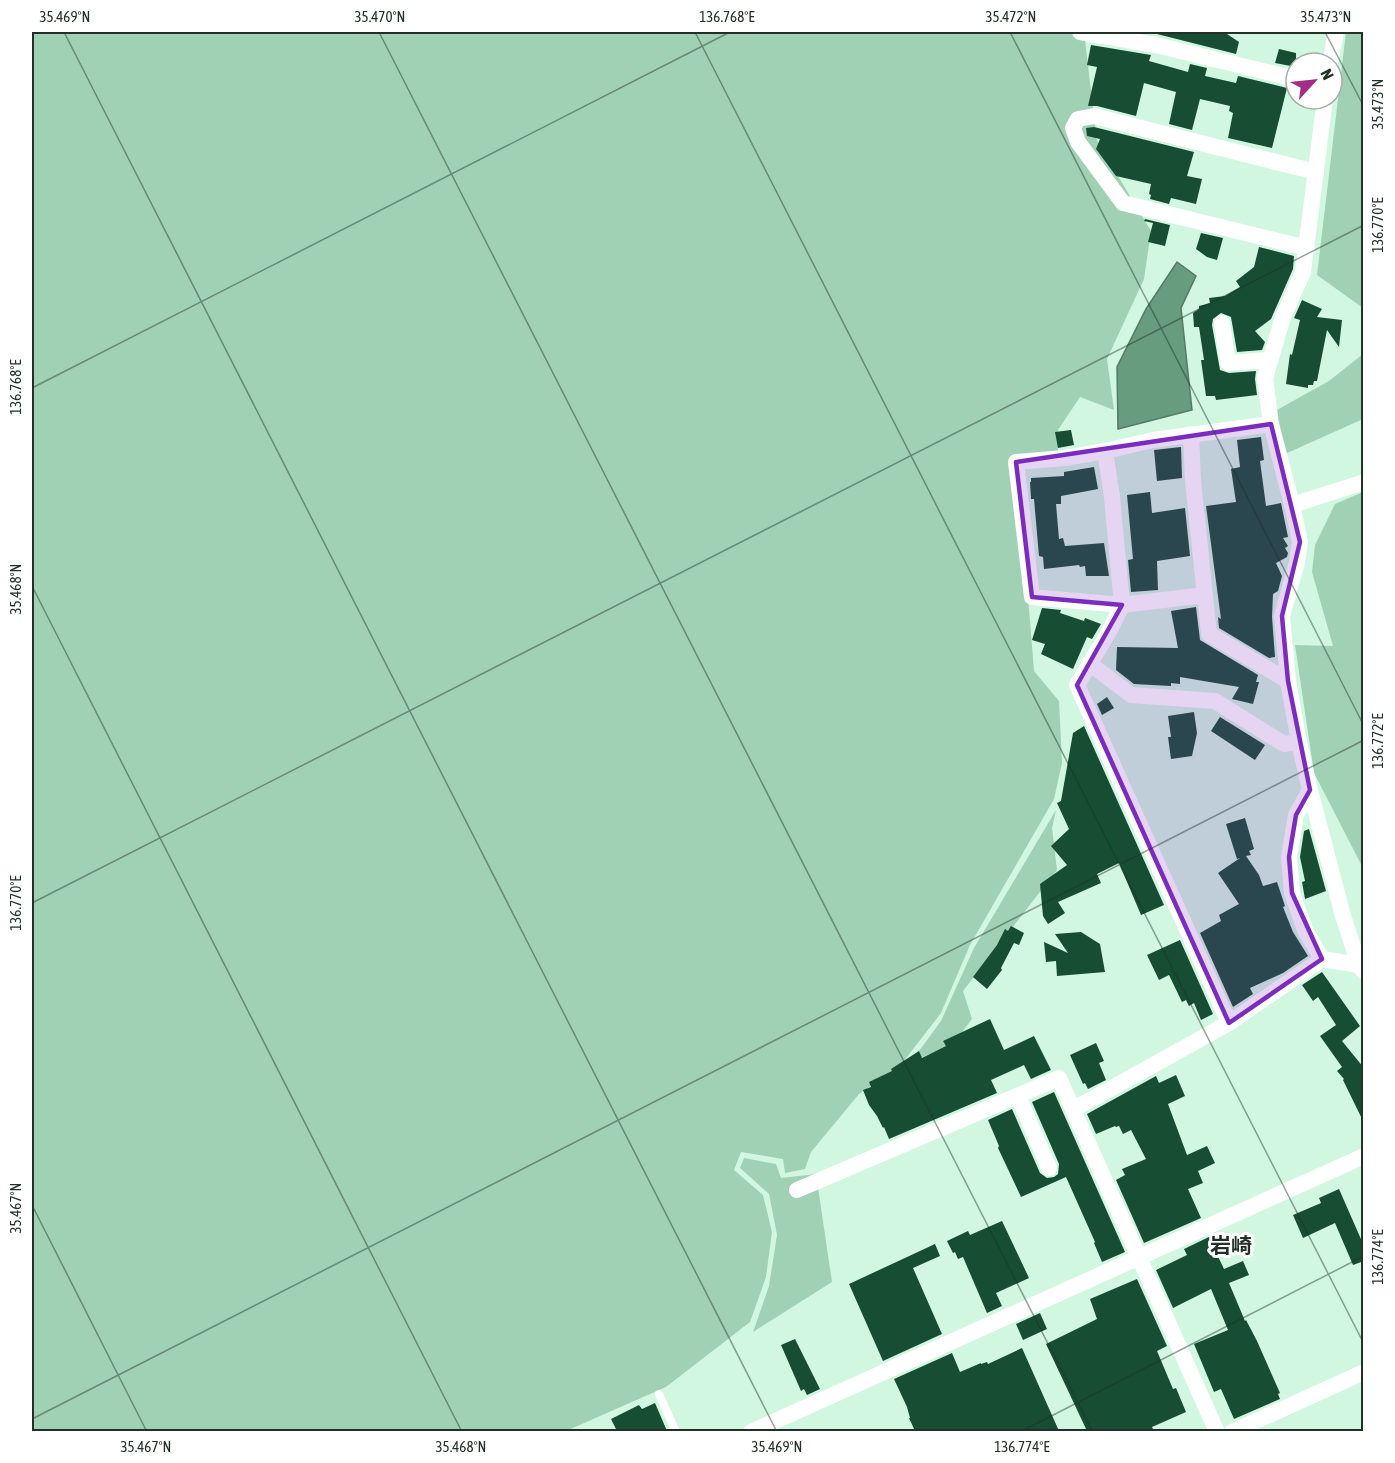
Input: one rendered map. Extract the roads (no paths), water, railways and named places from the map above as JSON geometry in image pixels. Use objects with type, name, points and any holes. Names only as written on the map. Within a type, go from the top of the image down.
[{"type":"street","points":[[1080,32],[1156,38],[1284,75]]},
{"type":"street","points":[[1332,51],[1336,32]]},
{"type":"street","points":[[1324,111],[1303,272],[1282,317],[1265,378],[1271,424],[1300,543],[1282,616],[1288,681],[1310,790],[1343,916],[1361,969]]},
{"type":"street","points":[[1307,248],[1123,203],[1078,142],[1072,128],[1078,119],[1094,116],[1316,172]]},
{"type":"street","points":[[1222,323],[1228,363],[1269,360]]},
{"type":"street","points":[[1205,595],[1122,605],[1032,597],[1016,462],[1065,458],[1153,440],[1271,424]]},
{"type":"street","points":[[1191,434],[1193,481],[1209,634],[1288,681]]},
{"type":"street","points":[[1105,451],[1112,497],[1122,605],[1077,685],[1229,1023]]},
{"type":"street","points":[[1292,505],[1364,482]]},
{"type":"street","points":[[1089,663],[1131,695],[1215,701],[1284,744],[1299,742]]},
{"type":"street","points":[[1310,790],[1296,815],[1289,857],[1292,893],[1305,930],[1322,959],[1361,969]]},
{"type":"street","points":[[1074,1109],[1229,1023],[1322,959]]},
{"type":"street","points":[[797,1190],[1059,1078],[1217,1431]]},
{"type":"street","points":[[1018,1096],[1049,1168]]},
{"type":"street","points":[[751,1431],[1364,1156]]},
{"type":"street","points":[[1232,1431],[1364,1372]]},
{"type":"lane","points":[[659,1394],[676,1431]]},
{"type":"district","name":"岩崎","points":[[1231,1246]]}]
